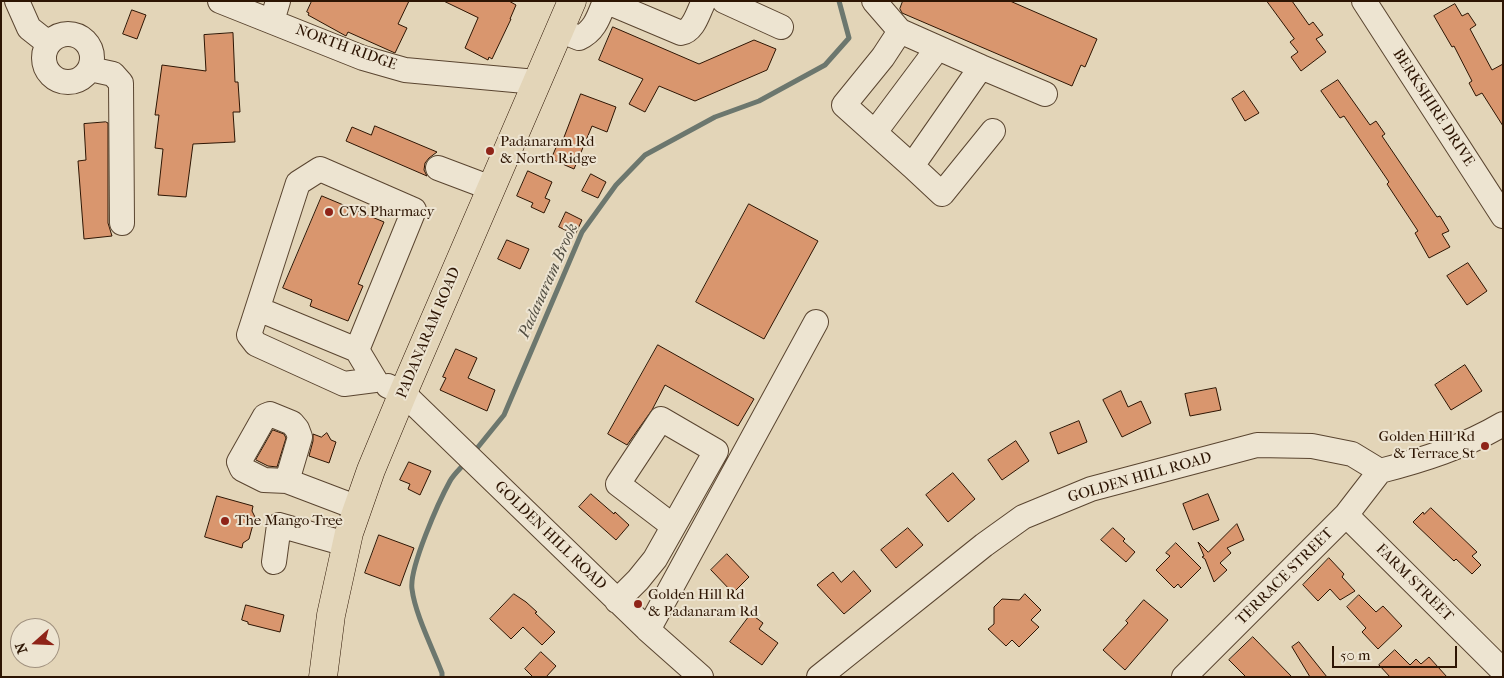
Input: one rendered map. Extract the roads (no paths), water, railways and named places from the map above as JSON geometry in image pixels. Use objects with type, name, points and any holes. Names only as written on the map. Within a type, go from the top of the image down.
[{"type":"main road","name":"PADANARAM ROAD","points":[[323,677],[331,615],[346,544],[371,470],[572,1]]},
{"type":"street","points":[[17,1],[29,28],[48,43]]},
{"type":"street","name":"NORTH RIDGE","points":[[220,1],[275,11],[363,58],[405,70],[536,82]]},
{"type":"street","points":[[559,30],[579,38],[586,35],[593,28],[606,1],[681,32],[687,32],[704,1]]},
{"type":"street","points":[[724,1],[781,27]]},
{"type":"street","points":[[874,1],[900,31],[937,49],[1045,94]]},
{"type":"street","name":"BERKSHIRE DRIVE","points":[[1364,1],[1503,216]]},
{"type":"street","points":[[900,31],[883,57],[844,105],[942,194],[993,131]]},
{"type":"street","points":[[63,34],[72,34],[80,37],[91,51],[90,69],[77,81],[59,81],[46,69],[44,60],[48,43],[63,34]]},
{"type":"street","points":[[874,132],[937,49]]},
{"type":"street","points":[[912,166],[981,67]]},
{"type":"street","points":[[90,69],[113,74],[121,84],[122,223]]},
{"type":"street","points":[[438,168],[491,188]]},
{"type":"street","points":[[357,350],[414,210],[320,170],[298,184],[249,335],[256,344],[344,384],[375,380],[403,393]]},
{"type":"street","points":[[258,308],[357,350],[375,380]]},
{"type":"street","points":[[648,630],[816,322]]},
{"type":"street","name":"GOLDEN HILL ROAD","points":[[403,393],[617,601],[701,677]]},
{"type":"street","points":[[1380,471],[1431,457],[1501,428]]},
{"type":"street","name":"GOLDEN HILL ROAD","points":[[819,677],[984,544],[1023,517],[1091,490],[1257,445],[1312,446],[1352,454],[1380,471]]},
{"type":"street","name":"TERRACE STREET","points":[[1184,677],[1346,516],[1380,471]]},
{"type":"street","points":[[287,481],[358,508]]},
{"type":"street","name":"FARM STREET","points":[[1346,516],[1503,671]]},
{"type":"street","points":[[274,562],[279,525],[346,544]]},
{"type":"street","points":[[617,601],[655,559],[673,526]]},
{"type":"waterway","name":"Padanaram Brook","points":[[474,452],[504,415],[582,232],[616,185],[645,155],[715,117],[759,101],[825,65],[849,38],[839,1]]},
{"type":"waterway","name":"Padanaram Brook","points":[[442,677],[417,609],[412,589],[412,579],[420,551],[439,503],[452,478],[465,463]]},
{"type":"place","name":"Padanaram Rd & North Ridge","points":[[490,151]]},
{"type":"place","name":"CVS Pharmacy","points":[[329,212]]},
{"type":"place","name":"Golden Hill Rd & Terrace St","points":[[1485,446]]},
{"type":"place","name":"The Mango Tree","points":[[225,521]]},
{"type":"place","name":"Golden Hill Rd & Padanaram Rd","points":[[638,604]]}]
